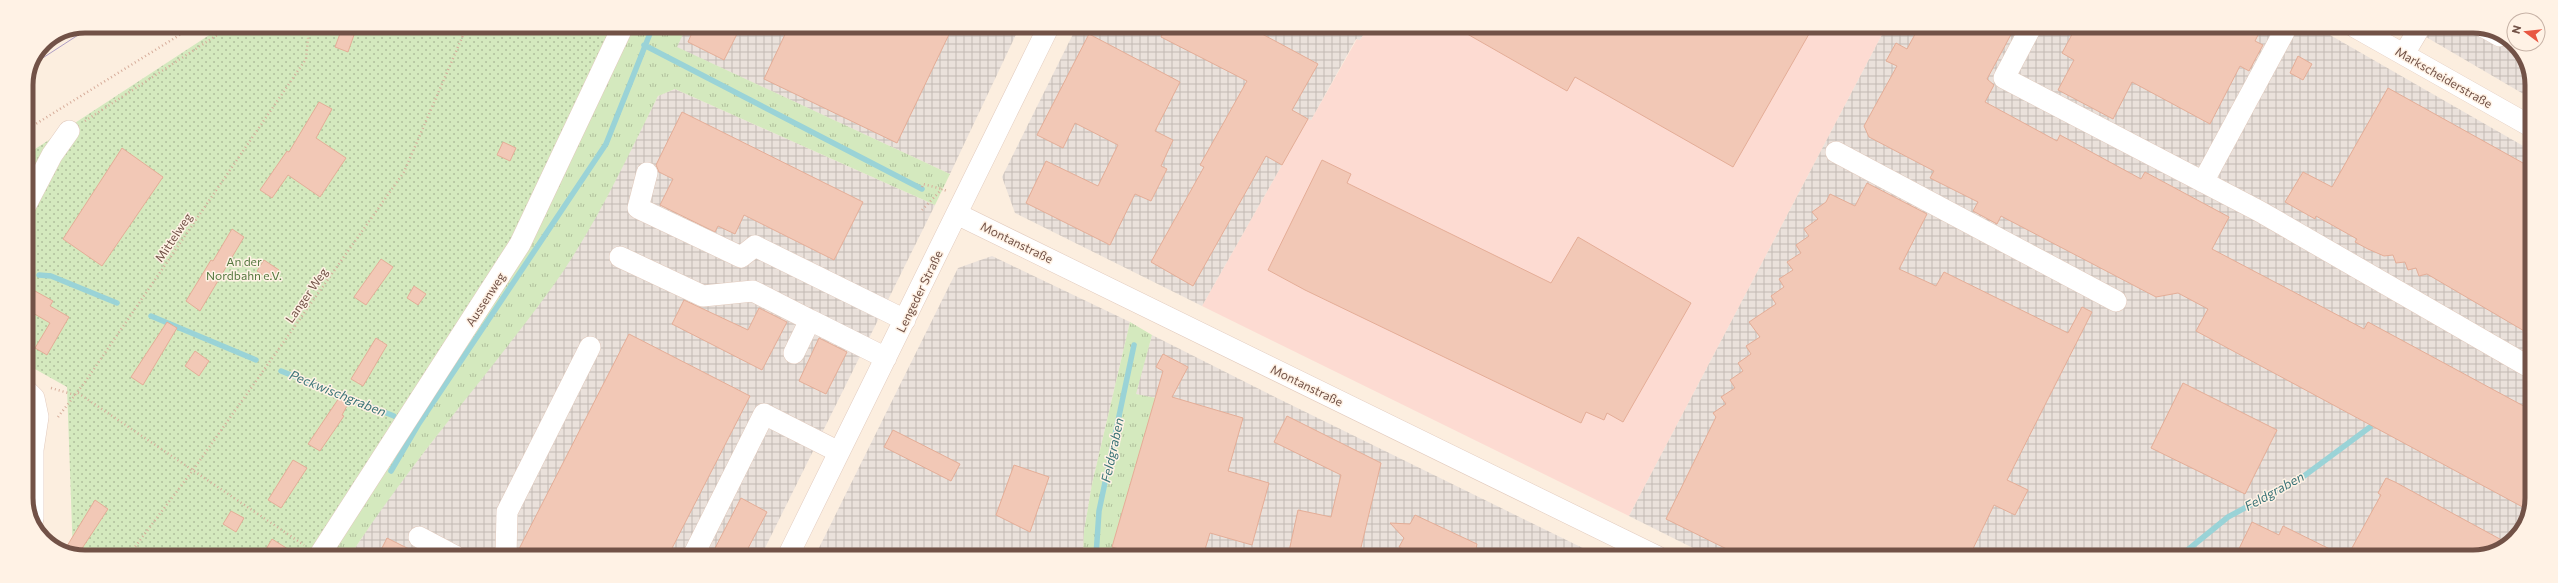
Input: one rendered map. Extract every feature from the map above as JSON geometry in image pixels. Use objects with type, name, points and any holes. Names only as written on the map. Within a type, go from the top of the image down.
[{"type":"street","name":"Aussenweg","points":[[317,550],[520,244],[620,33]]},
{"type":"street","name":"Lengeder Straße","points":[[791,550],[1046,33]]},
{"type":"street","points":[[2028,33],[2004,78],[2259,211],[2525,365]]},
{"type":"street","points":[[2203,182],[2283,33]]},
{"type":"street","name":"Markscheiderstraße","points":[[2366,33],[2525,123]]},
{"type":"street","points":[[2404,54],[2416,33]]},
{"type":"street","points":[[33,192],[52,155],[74,128]]},
{"type":"street","points":[[1836,152],[2116,301]]},
{"type":"street","points":[[646,173],[638,208],[741,257],[755,246],[905,320]]},
{"type":"street","name":"Montanstraße","points":[[957,214],[1644,550]]},
{"type":"street","points":[[620,257],[703,296],[753,291],[886,358]]},
{"type":"street","points":[[794,353],[810,320]]},
{"type":"street","points":[[506,550],[507,512],[590,346]]},
{"type":"street","points":[[33,397],[38,417],[33,450],[33,502]]},
{"type":"street","points":[[696,550],[764,414],[839,452]]},
{"type":"street","points":[[419,537],[444,550]]},
{"type":"path","points":[[33,126],[183,33]]},
{"type":"path","points":[[74,128],[220,33]]},
{"type":"path","name":"Mittelweg","points":[[57,419],[78,392],[306,59],[307,33]]},
{"type":"path","name":"Langer Weg","points":[[133,550],[193,470],[404,172],[464,33]]},
{"type":"path","points":[[922,187],[923,184],[947,191]]},
{"type":"path","points":[[922,210],[942,189]]},
{"type":"path","points":[[78,392],[311,550]]},
{"type":"shaded area","points":[[683,33],[1017,33],[950,174],[676,47]]},
{"type":"shaded area","points":[[1074,33],[1364,33],[1360,40],[1356,39],[1311,120],[1308,119],[1202,306],[1015,213],[1002,177]]},
{"type":"shaded area","points":[[1364,33],[1883,33],[1629,516],[1202,306],[1308,119],[1311,120],[1357,39],[1360,40]]},
{"type":"shaded area","points":[[1883,33],[2326,33],[2525,147],[2525,498],[2521,518],[2516,527],[2505,539],[2496,545],[2473,550],[1697,550],[1629,516]]},
{"type":"shaded area","points":[[2419,33],[2473,33],[2493,37],[2506,45],[2506,52],[2513,52],[2516,56],[2521,65],[2525,81],[2525,95]]},
{"type":"shaded area","points":[[675,89],[935,205],[764,550],[354,550],[383,505],[553,285],[604,202],[658,96]]},
{"type":"shaded area","points":[[992,256],[1130,322],[1092,484],[1084,531],[1083,550],[818,550],[958,268]]},
{"type":"shaded area","points":[[1152,335],[1587,550],[1112,550],[1156,398],[1135,394]]},
{"type":"green space","name":"An der Nordbahn e.V.","points":[[212,33],[609,33],[510,241],[324,550],[85,550],[73,548],[67,387],[33,368],[33,150]]},
{"type":"green space","points":[[608,33],[684,33],[677,47],[950,174],[935,205],[675,89],[658,96],[622,169],[583,240],[553,286],[528,320],[398,487],[354,550],[323,550]]},
{"type":"green space","points":[[1130,322],[1152,335],[1136,394],[1156,398],[1112,550],[1083,550],[1084,531],[1092,484]]},
{"type":"building","points":[[340,33],[354,35],[348,52],[335,47]]},
{"type":"building","points":[[692,33],[738,33],[724,60],[688,42]]},
{"type":"building","points":[[786,33],[950,33],[897,143],[764,79]]},
{"type":"building","points":[[1163,33],[1260,33],[1318,64],[1292,110],[1308,119],[1282,165],[1266,156],[1193,286],[1151,262],[1204,167],[1200,165],[1247,81],[1161,37]]},
{"type":"building","points":[[1466,33],[1810,33],[1733,167],[1575,77],[1567,91]]},
{"type":"building","points":[[1916,33],[2012,33],[1987,79],[1994,85],[1985,102],[2057,141],[2060,135],[2141,179],[2145,172],[2229,217],[2212,249],[2364,329],[2368,322],[2525,407],[2524,508],[2196,331],[2208,309],[2178,293],[2156,297],[2001,216],[1997,224],[1973,211],[1978,202],[1930,178],[1934,171],[1869,137],[1864,126],[1897,66],[1886,61],[1896,43],[1907,49]]},
{"type":"building","points":[[2073,33],[2259,33],[2255,41],[2263,45],[2249,71],[2240,66],[2210,124],[2132,82],[2113,119],[2058,90],[2074,60],[2062,53]]},
{"type":"building","points":[[1089,34],[1180,82],[1155,131],[1173,140],[1161,166],[1167,169],[1151,201],[1135,194],[1110,245],[1026,203],[1046,161],[1098,186],[1118,145],[1075,123],[1063,148],[1037,135]]},
{"type":"building","points":[[2298,56],[2312,64],[2303,80],[2290,73]]},
{"type":"building","points":[[2388,88],[2525,164],[2525,331],[2427,274],[2419,276],[2416,268],[2408,270],[2405,262],[2396,263],[2393,255],[2384,256],[2368,249],[2355,242],[2357,239],[2316,216],[2315,219],[2285,202],[2303,172],[2332,187]]},
{"type":"building","points":[[319,102],[332,109],[316,138],[346,158],[320,197],[288,175],[272,198],[260,190],[287,151],[289,152]]},
{"type":"building","points":[[682,112],[863,202],[834,260],[744,215],[735,234],[718,226],[715,232],[660,205],[673,179],[659,172],[656,165]]},
{"type":"building","points":[[503,142],[516,148],[510,161],[497,155]]},
{"type":"building","points":[[122,148],[163,177],[102,266],[63,239]]},
{"type":"building","points":[[1322,160],[1351,174],[1347,183],[1551,283],[1578,237],[1691,303],[1623,422],[1607,413],[1604,420],[1586,412],[1581,423],[1305,290],[1268,270]]},
{"type":"building","points":[[1867,183],[1927,214],[1899,269],[1936,286],[1944,272],[2068,333],[2082,307],[2092,312],[2007,480],[2028,490],[2015,515],[1994,505],[1972,550],[1729,550],[1666,519],[1716,417],[1713,413],[1726,404],[1721,397],[1735,388],[1730,380],[1743,371],[1738,363],[1751,354],[1746,346],[1760,337],[1749,322],[1776,304],[1771,296],[1784,287],[1779,279],[1793,270],[1787,262],[1801,253],[1796,245],[1809,236],[1804,229],[1818,219],[1812,212],[1826,202],[1830,194],[1855,206]]},
{"type":"building","points":[[232,229],[244,237],[200,311],[186,301],[211,260],[213,261]]},
{"type":"building","points":[[381,259],[393,267],[366,305],[354,297]]},
{"type":"building","points":[[264,260],[279,270],[272,281],[257,271]]},
{"type":"building","points":[[414,286],[426,294],[418,305],[407,298]]},
{"type":"building","points":[[33,290],[53,301],[50,306],[69,317],[47,355],[35,348],[50,323],[33,313]]},
{"type":"building","points":[[684,300],[748,330],[759,308],[787,322],[762,370],[672,324]]},
{"type":"building","points":[[167,322],[177,328],[143,385],[131,377]]},
{"type":"building","points":[[629,334],[750,396],[671,550],[519,549]]},
{"type":"building","points":[[376,338],[387,345],[363,386],[351,379]]},
{"type":"building","points":[[819,338],[847,352],[826,394],[799,381]]},
{"type":"building","points":[[195,351],[209,361],[199,376],[185,366]]},
{"type":"building","points":[[1163,354],[1188,367],[1172,397],[1243,418],[1228,471],[1269,483],[1252,545],[1210,533],[1205,550],[1122,550],[1112,547],[1163,371],[1156,367]]},
{"type":"building","points":[[2183,383],[2277,430],[2245,494],[2151,448]]},
{"type":"building","points":[[339,398],[348,404],[342,415],[344,416],[320,451],[308,444]]},
{"type":"building","points":[[1287,416],[1381,463],[1360,550],[1289,550],[1298,510],[1331,517],[1341,475],[1274,442]]},
{"type":"building","points":[[893,430],[960,464],[951,481],[884,447]]},
{"type":"building","points":[[293,460],[307,468],[281,508],[268,500]]},
{"type":"building","points":[[1014,465],[1049,477],[1030,532],[996,515]]},
{"type":"building","points":[[2386,478],[2503,541],[2490,547],[2473,550],[2351,550],[2381,495],[2378,493]]},
{"type":"building","points":[[741,498],[767,512],[747,550],[714,550]]},
{"type":"building","points":[[95,500],[108,509],[81,550],[67,547]]},
{"type":"building","points":[[231,511],[244,518],[236,532],[223,524]]},
{"type":"building","points":[[1415,515],[1477,544],[1476,550],[1405,550],[1399,547],[1404,538],[1390,523],[1410,524]]},
{"type":"building","points":[[2252,522],[2279,535],[2283,526],[2332,550],[2238,550]]},
{"type":"building","points":[[387,538],[411,550],[381,550]]},
{"type":"building","points":[[272,539],[289,550],[266,550]]},
{"type":"waterway","points":[[391,471],[418,425],[606,144],[650,33]]},
{"type":"waterway","points":[[644,45],[922,189]]},
{"type":"waterway","name":"Peckwischgraben","points":[[39,275],[51,276],[117,303]]},
{"type":"waterway","name":"Peckwischgraben","points":[[151,316],[256,360]]},
{"type":"waterway","name":"Feldgraben","points":[[1096,550],[1099,511],[1134,345]]},
{"type":"waterway","name":"Peckwischgraben","points":[[281,371],[394,416]]},
{"type":"waterway","name":"Feldgraben","points":[[2188,550],[2228,517],[2304,476],[2370,427]]},
{"type":"tram line","points":[[40,60],[81,33]]}]
